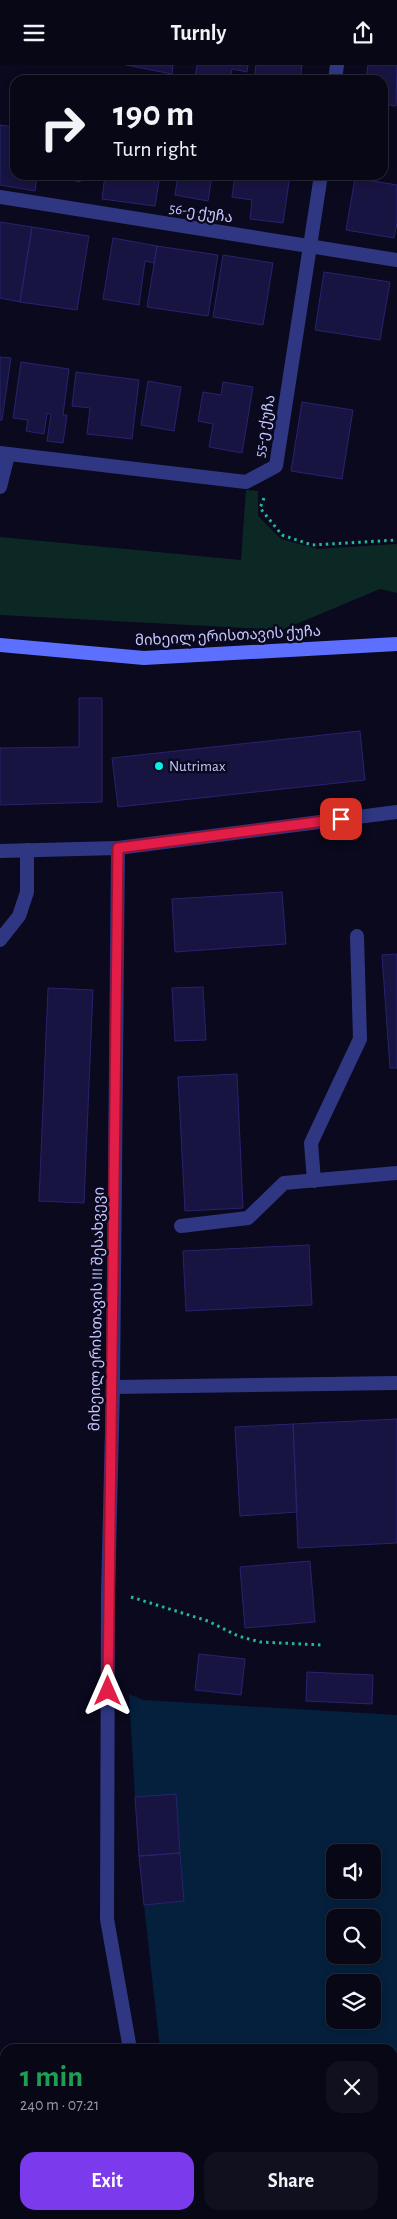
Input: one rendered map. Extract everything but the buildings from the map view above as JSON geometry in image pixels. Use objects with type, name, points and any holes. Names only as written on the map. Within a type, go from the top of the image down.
[{"type":"main road","name":"მიხეილ ერისთავის ქუჩა","points":[[0,645],[144,659],[397,644]]},
{"type":"street","name":"55-ე ქუჩა","points":[[4,454],[246,482],[276,466],[319,180]]},
{"type":"street","name":"56-ე ქუჩა","points":[[0,197],[397,260]]},
{"type":"street","points":[[0,487],[4,454]]},
{"type":"street","points":[[0,851],[118,848],[397,812]]},
{"type":"street","name":"მიხეილ ერისთავის III შესახვევი","points":[[118,848],[113,1387],[108,1595],[108,1919],[129,2044]]},
{"type":"street","points":[[0,940],[20,916],[27,892],[27,850]]},
{"type":"street","points":[[314,1181],[311,1143],[360,1039],[357,936]]},
{"type":"street","points":[[181,1226],[248,1218],[284,1183],[397,1173]]},
{"type":"street","points":[[113,1387],[397,1383]]},
{"type":"path","points":[[276,466],[260,508],[282,535],[312,545],[397,540]]},
{"type":"path","points":[[108,1595],[131,1597],[158,1604],[208,1621],[238,1636],[260,1642],[323,1645]]},
{"type":"green space","points":[[246,490],[258,491],[258,516],[281,539],[318,549],[397,544],[397,593],[380,589],[282,630],[0,615],[0,537],[241,560]]},
{"type":"water","points":[[129,1694],[143,1700],[397,1715],[397,2044],[159,2044],[144,1905],[184,1901],[176,1795],[135,1797]]},
{"type":"place","name":"Nutrimax","points":[[159,766]]},
{"type":"route","points":[[108,1691],[118,848],[341,819]]}]
